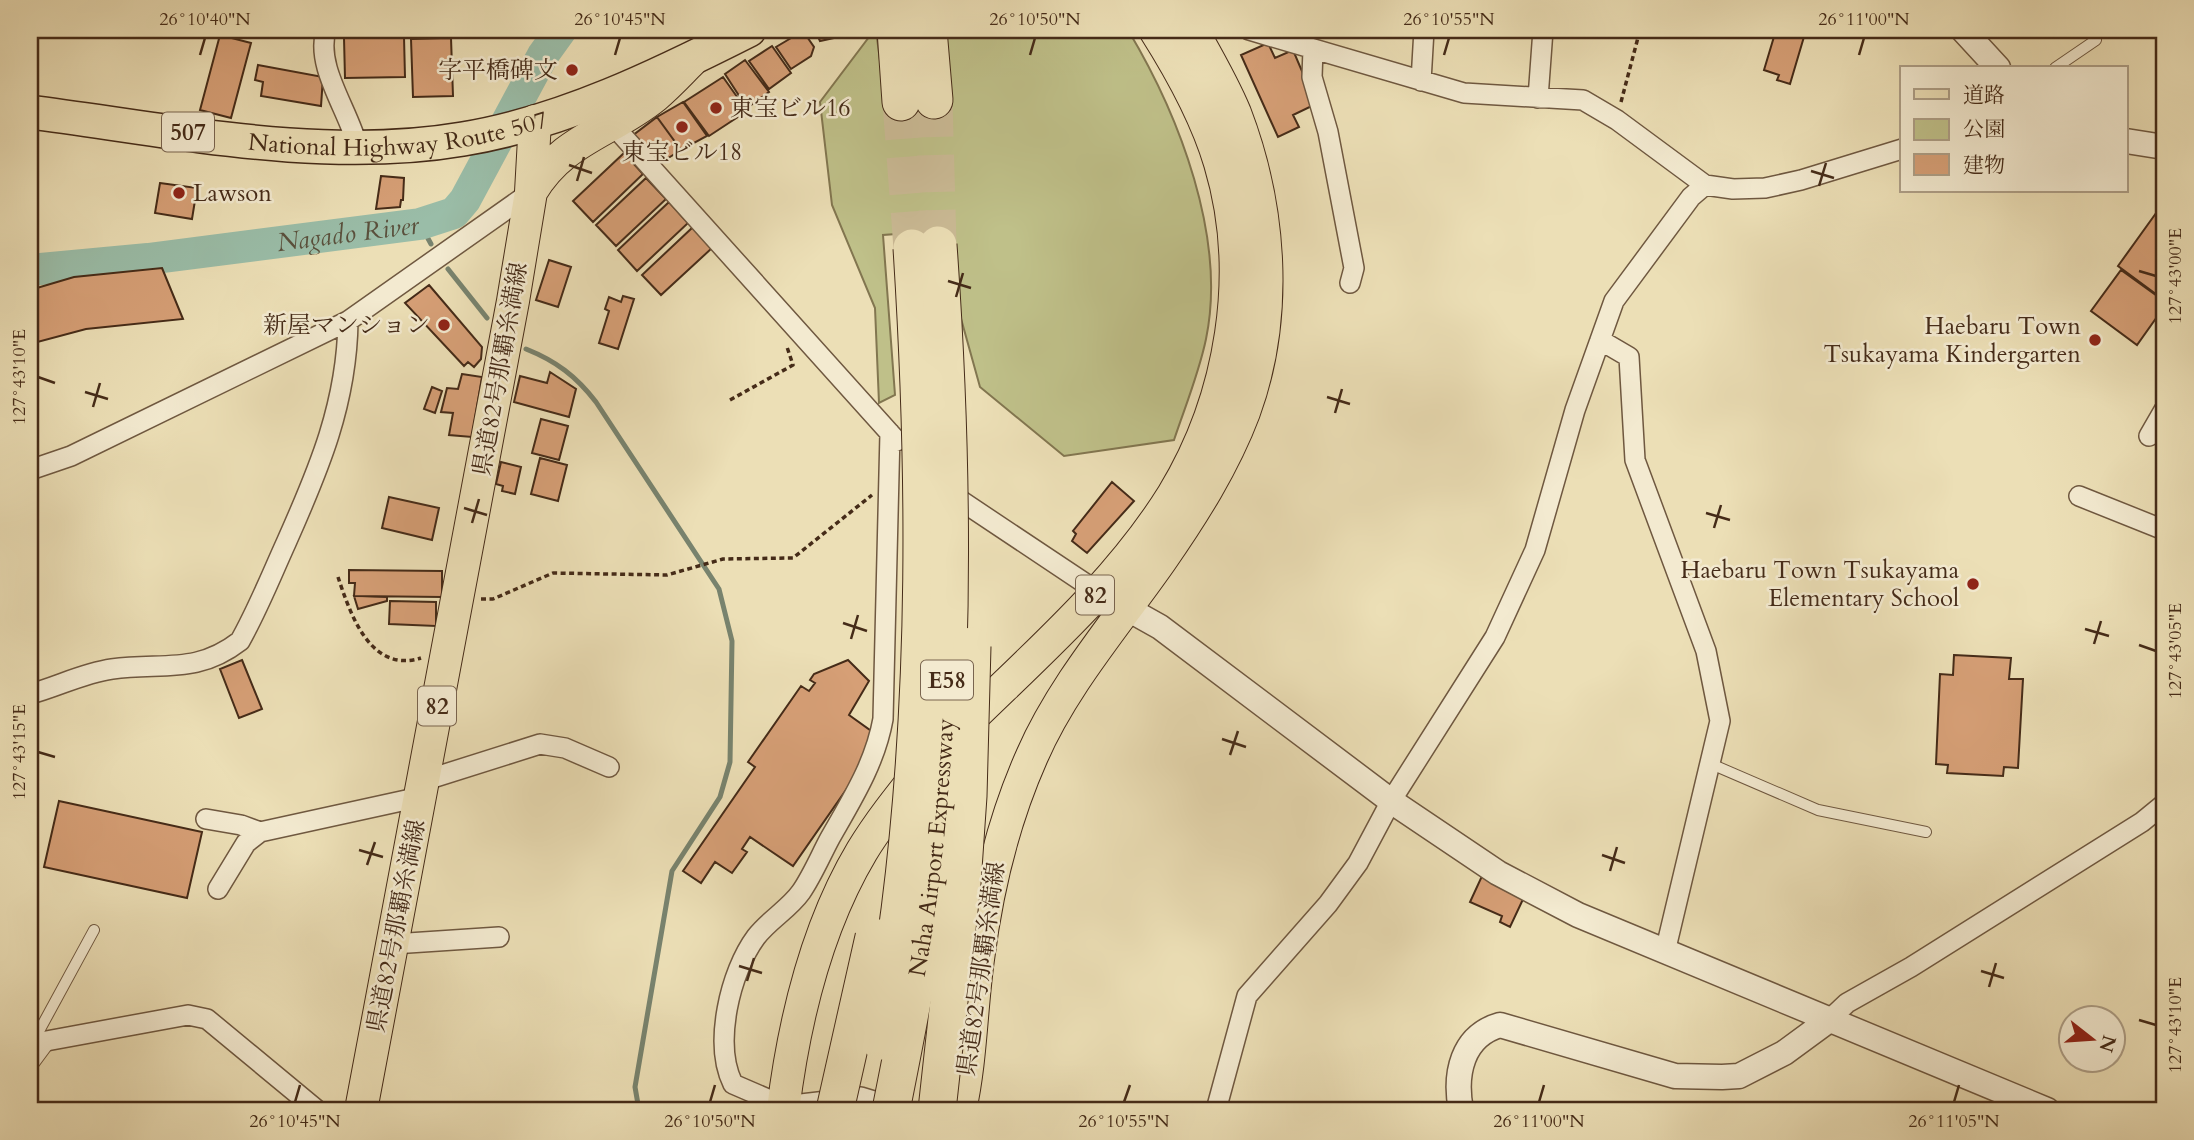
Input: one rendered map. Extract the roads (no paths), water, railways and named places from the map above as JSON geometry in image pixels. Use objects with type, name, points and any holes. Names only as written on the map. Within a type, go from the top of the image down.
[{"type":"highway","name":"National Highway Route 507","points":[[30,112],[307,147],[358,148],[465,139],[533,122],[695,58],[749,30]]},
{"type":"highway","points":[[896,30],[918,101],[928,30]]},
{"type":"highway","name":"Naha Airport Expressway","points":[[891,1110],[914,995],[936,839],[947,678],[925,247]]},
{"type":"highway","points":[[835,1110],[876,927],[888,847],[933,366]]},
{"type":"highway","points":[[933,366],[971,583],[972,677],[962,883],[936,1110]]},
{"type":"highway","name":"Naha Airport Expressway","points":[[866,1110],[886,1013],[913,806],[933,366]]},
{"type":"main road","name":"82","points":[[784,1108],[804,1000],[817,948],[862,852],[935,753],[1098,592],[1156,520],[1179,484],[1215,405],[1229,351],[1235,282],[1231,223],[1221,164],[1203,118],[1155,30]]},
{"type":"main road","name":"県道82号那覇糸満線","points":[[960,1110],[968,1073],[978,960],[989,888],[1012,802],[1033,752],[1061,701],[1196,508],[1233,440],[1254,378],[1264,321],[1266,254],[1256,187],[1235,114],[1192,30]]},
{"type":"main road","points":[[531,192],[552,161],[655,96],[695,58]]},
{"type":"main road","name":"県道82号那覇糸満線","points":[[361,1110],[458,599],[531,192],[533,122]]},
{"type":"street","points":[[326,30],[323,58],[354,130],[358,148]]},
{"type":"street","points":[[1249,30],[1464,93],[1583,100],[1617,120],[1705,184],[1733,189],[1765,188],[1801,180],[1900,150]]},
{"type":"street","points":[[1421,82],[1424,30]]},
{"type":"street","points":[[1538,98],[1543,30]]},
{"type":"street","points":[[1963,30],[1996,66]]},
{"type":"street","points":[[1313,49],[1312,77],[1328,132],[1354,268],[1350,283]]},
{"type":"street","points":[[612,124],[935,483],[1098,592],[1160,628],[1391,801],[1498,873],[1578,915],[2047,1110]]},
{"type":"street","points":[[2128,141],[2164,147]]},
{"type":"street","points":[[1216,1110],[1247,996],[1328,904],[1358,863],[1391,801],[1495,637],[1529,562],[1575,410],[1614,301],[1691,197],[1705,184]]},
{"type":"street","points":[[30,470],[71,456],[348,321],[531,192]]},
{"type":"street","points":[[30,694],[113,669],[190,665],[207,661],[221,655],[240,641],[323,460],[334,425],[348,348],[348,321]]},
{"type":"street","points":[[1600,340],[1629,357],[1634,460],[1706,651],[1720,721],[1712,764],[1665,951]]},
{"type":"street","points":[[2149,436],[2164,410]]},
{"type":"street","points":[[890,433],[883,719],[879,742],[867,772],[801,892],[755,938],[730,995],[724,1030],[726,1069],[733,1084],[784,1108],[861,1097],[904,1110]]},
{"type":"street","points":[[2079,496],[2164,530]]},
{"type":"street","points":[[218,888],[246,843],[260,832],[421,789],[540,744],[565,748],[609,767]]},
{"type":"street","points":[[1461,1110],[1458,1093],[1463,1055],[1472,1040],[1485,1030],[1500,1025],[1675,1076],[1739,1076],[1784,1053],[1829,1020],[1847,1003],[1911,967],[2142,822],[2164,804]]},
{"type":"street","points":[[206,819],[241,825],[260,832]]},
{"type":"street","points":[[393,944],[499,937]]},
{"type":"street","points":[[37,1044],[188,1015],[207,1019],[317,1110]]},
{"type":"lane","points":[[2057,66],[2096,40]]},
{"type":"lane","points":[[1712,764],[1818,810],[1926,832]]},
{"type":"lane","points":[[30,1069],[37,1044],[94,930]]},
{"type":"waterway","name":"Nagado River","points":[[30,270],[148,259],[420,224],[454,213],[465,200],[543,55],[561,30]]},
{"type":"waterway","points":[[420,224],[431,244]]},
{"type":"waterway","points":[[448,269],[487,318]]},
{"type":"waterway","points":[[526,349],[565,370],[596,402],[719,589],[732,641],[730,762],[720,797],[672,871],[635,1087],[639,1110]]},
{"type":"tunnel","points":[[934,100],[938,245]]},
{"type":"tunnel","points":[[901,102],[912,248]]},
{"type":"place","name":"字平橋碑文","points":[[572,70]]},
{"type":"place","name":"東宝ビル16","points":[[716,108]]},
{"type":"place","name":"東宝ビル18","points":[[682,127]]},
{"type":"place","name":"Lawson","points":[[179,193]]},
{"type":"place","name":"新屋マンション","points":[[444,325]]},
{"type":"place","name":"Haebaru Town Tsukayama Kindergarten","points":[[2095,340]]},
{"type":"place","name":"Haebaru Town Tsukayama Elementary School","points":[[1973,584]]}]
